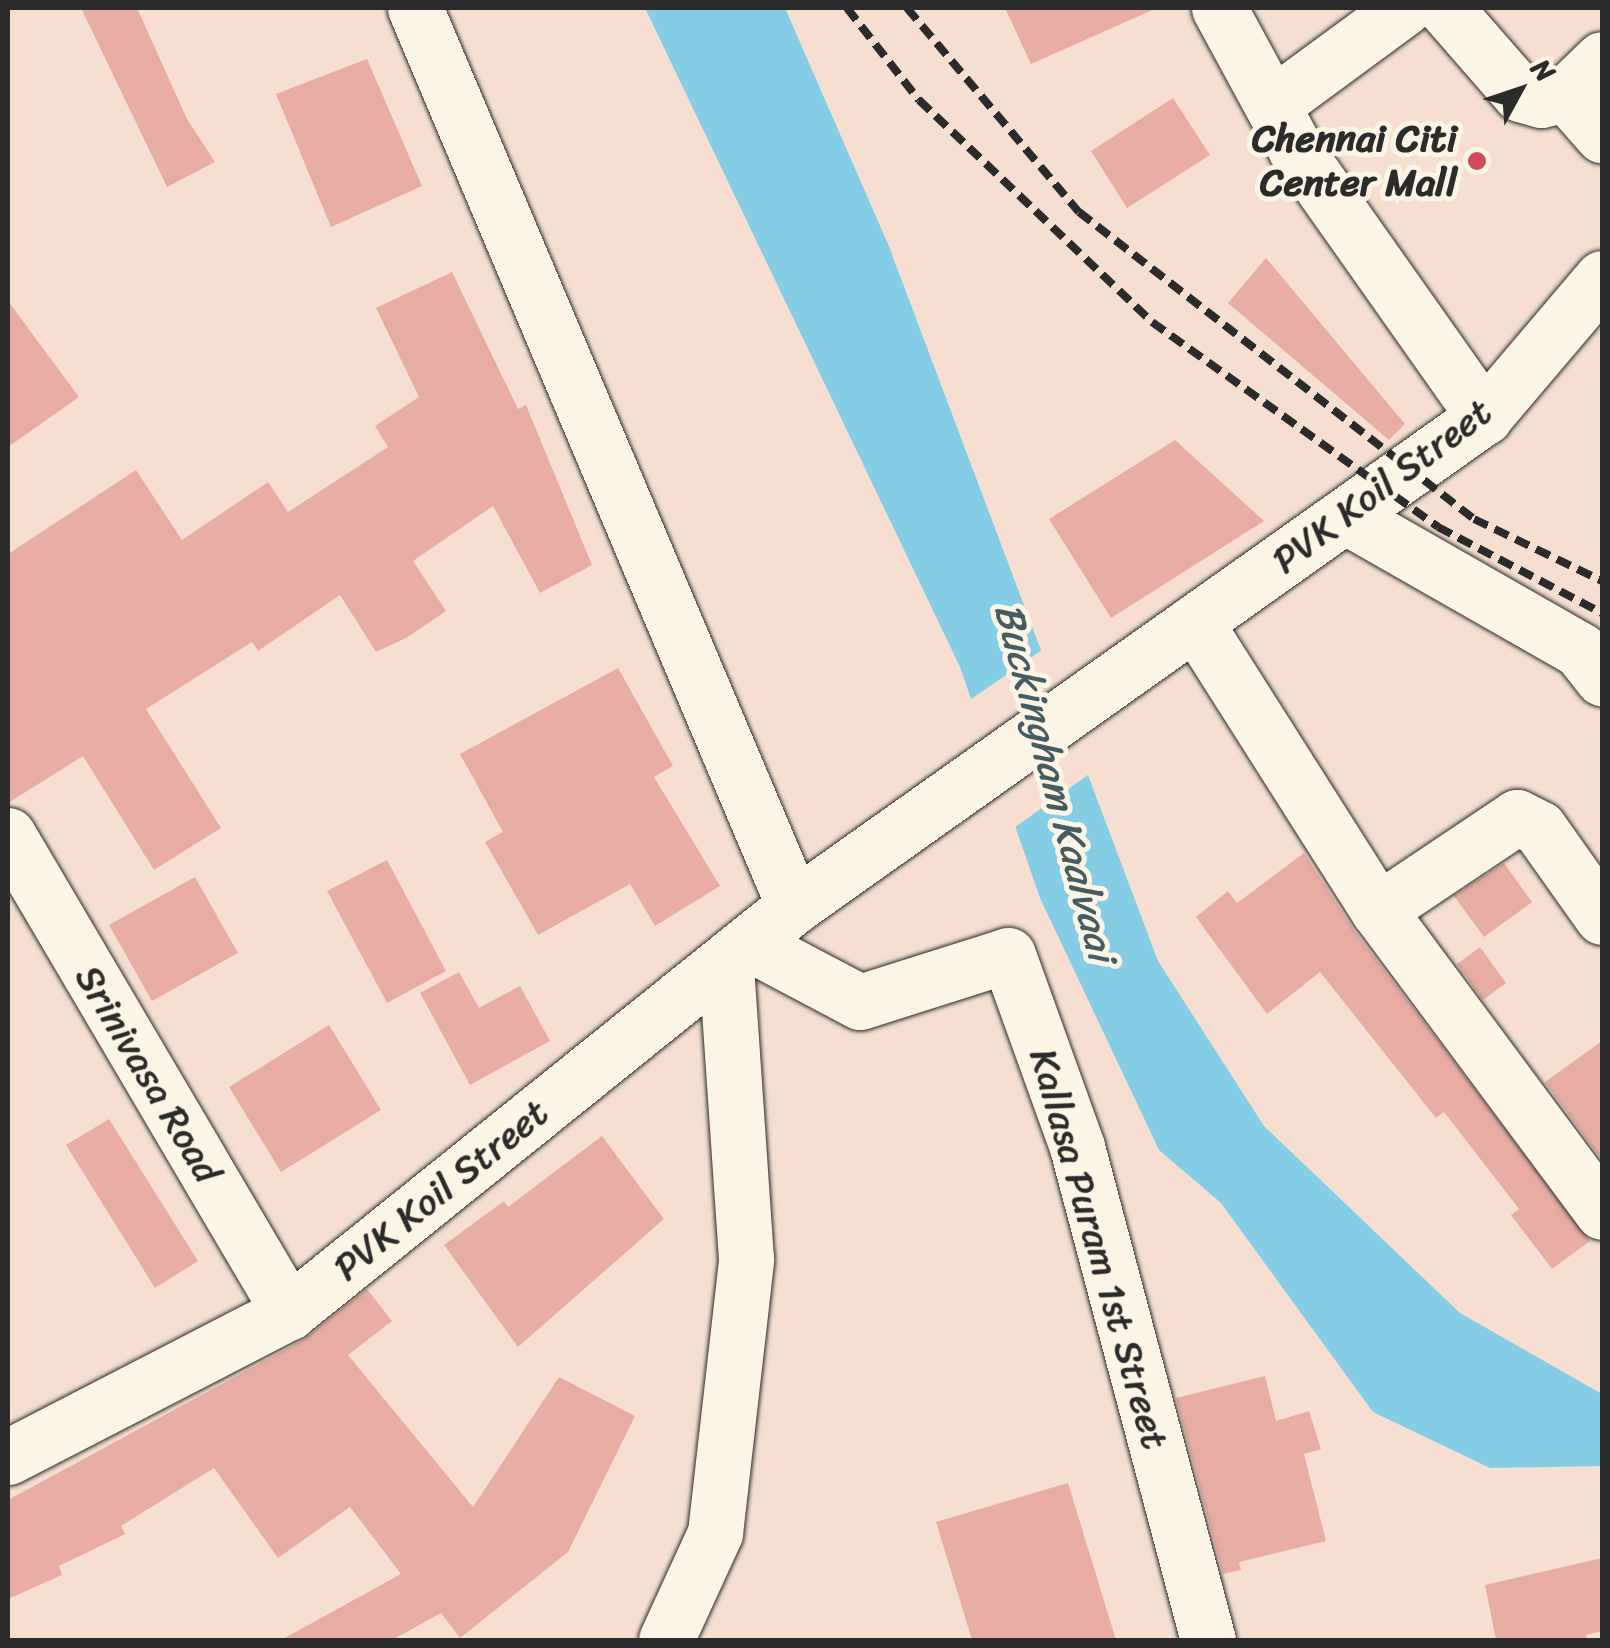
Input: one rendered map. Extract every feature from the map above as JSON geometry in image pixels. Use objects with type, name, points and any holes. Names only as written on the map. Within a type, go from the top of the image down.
[{"type":"street","points":[[415,8],[794,906]]},
{"type":"street","points":[[1219,8],[1296,150],[1484,416]]},
{"type":"street","points":[[1272,105],[1404,8]]},
{"type":"street","points":[[1445,8],[1520,94],[1542,100],[1584,77],[1602,135]]},
{"type":"street","name":"PVK Koil Street","points":[[8,1457],[290,1312],[738,955],[794,906],[1484,416],[1602,278]]},
{"type":"street","points":[[1346,517],[1580,650],[1602,678]]},
{"type":"street","points":[[1195,622],[1378,910],[1602,1212]]},
{"type":"street","points":[[1378,910],[1517,817],[1538,828],[1602,917]]},
{"type":"street","name":"Srinivasa Road","points":[[8,835],[290,1312]]},
{"type":"street","points":[[666,1640],[715,1533],[746,1259],[738,955]]},
{"type":"street","name":"Kallasa Puram 1st Street","points":[[738,955],[860,1002],[1008,955],[1078,1147],[1208,1640]]},
{"type":"water","name":"Buckingham Kaalvaai","points":[[645,8],[785,8],[888,244],[1158,961],[1264,1126],[1460,1313],[1602,1394],[1602,1466],[1490,1468],[1373,1412],[1221,1203],[1159,1150],[1040,898],[960,667]]},
{"type":"pier","points":[[1045,648],[1092,772],[1011,830],[967,702]]},
{"type":"building","points":[[81,8],[137,8],[187,119],[215,162],[167,187]]},
{"type":"building","points":[[1005,8],[1157,8],[1031,64]]},
{"type":"building","points":[[367,59],[422,186],[331,227],[276,94]]},
{"type":"building","points":[[1173,98],[1210,155],[1127,208],[1091,151]]},
{"type":"building","points":[[1266,258],[1405,424],[1389,440],[1228,303]]},
{"type":"building","points":[[452,272],[518,409],[526,405],[592,565],[540,593],[493,506],[413,561],[446,611],[406,638],[376,652],[340,595],[258,651],[252,642],[146,709],[221,828],[154,870],[83,756],[8,803],[8,554],[136,470],[182,540],[268,482],[288,512],[388,447],[375,426],[419,397],[376,308]]},
{"type":"building","points":[[8,301],[79,397],[8,447]]},
{"type":"building","points":[[1175,440],[1264,521],[1111,618],[1049,519]]},
{"type":"building","points":[[618,668],[673,766],[654,777],[720,886],[655,926],[630,884],[538,935],[485,842],[503,832],[460,754]]},
{"type":"building","points":[[1304,853],[1353,929],[1590,1241],[1552,1269],[1511,1215],[1519,1209],[1444,1112],[1436,1118],[1320,972],[1267,1014],[1196,917],[1228,891],[1237,903]]},
{"type":"building","points":[[387,860],[446,971],[387,1003],[327,891]]},
{"type":"building","points":[[1504,863],[1532,902],[1484,937],[1454,896]]},
{"type":"building","points":[[195,877],[238,953],[152,1001],[109,925]]},
{"type":"building","points":[[1480,947],[1506,983],[1483,1000],[1457,964]]},
{"type":"building","points":[[459,972],[479,1008],[520,986],[550,1041],[470,1085],[420,993]]},
{"type":"building","points":[[329,1025],[381,1110],[281,1172],[229,1087]]},
{"type":"building","points":[[1602,1041],[1602,1160],[1545,1082]]},
{"type":"building","points":[[109,1119],[198,1261],[155,1288],[66,1145]]},
{"type":"building","points":[[602,1136],[664,1219],[518,1347],[444,1245],[504,1201],[508,1207]]},
{"type":"building","points":[[367,1289],[392,1321],[348,1355],[473,1507],[559,1377],[635,1416],[568,1552],[460,1638],[441,1613],[392,1640],[281,1640],[401,1574],[350,1507],[278,1558],[214,1468],[121,1526],[125,1534],[59,1566],[62,1575],[8,1599],[8,1500],[303,1340]]},
{"type":"building","points":[[1265,1376],[1276,1421],[1309,1411],[1321,1449],[1304,1454],[1326,1541],[1239,1562],[1241,1570],[1223,1574],[1176,1398]]},
{"type":"building","points":[[1068,1483],[1116,1640],[972,1640],[936,1522]]},
{"type":"building","points":[[1602,1558],[1602,1631],[1586,1635],[1587,1640],[1496,1640],[1485,1585]]},
{"type":"railway","points":[[847,8],[919,100],[1152,322],[1438,527],[1602,613]]},
{"type":"railway","points":[[907,8],[1079,212],[1474,519],[1602,581]]},
{"type":"place","name":"Chennai Citi Center Mall","points":[[1477,161]]}]
